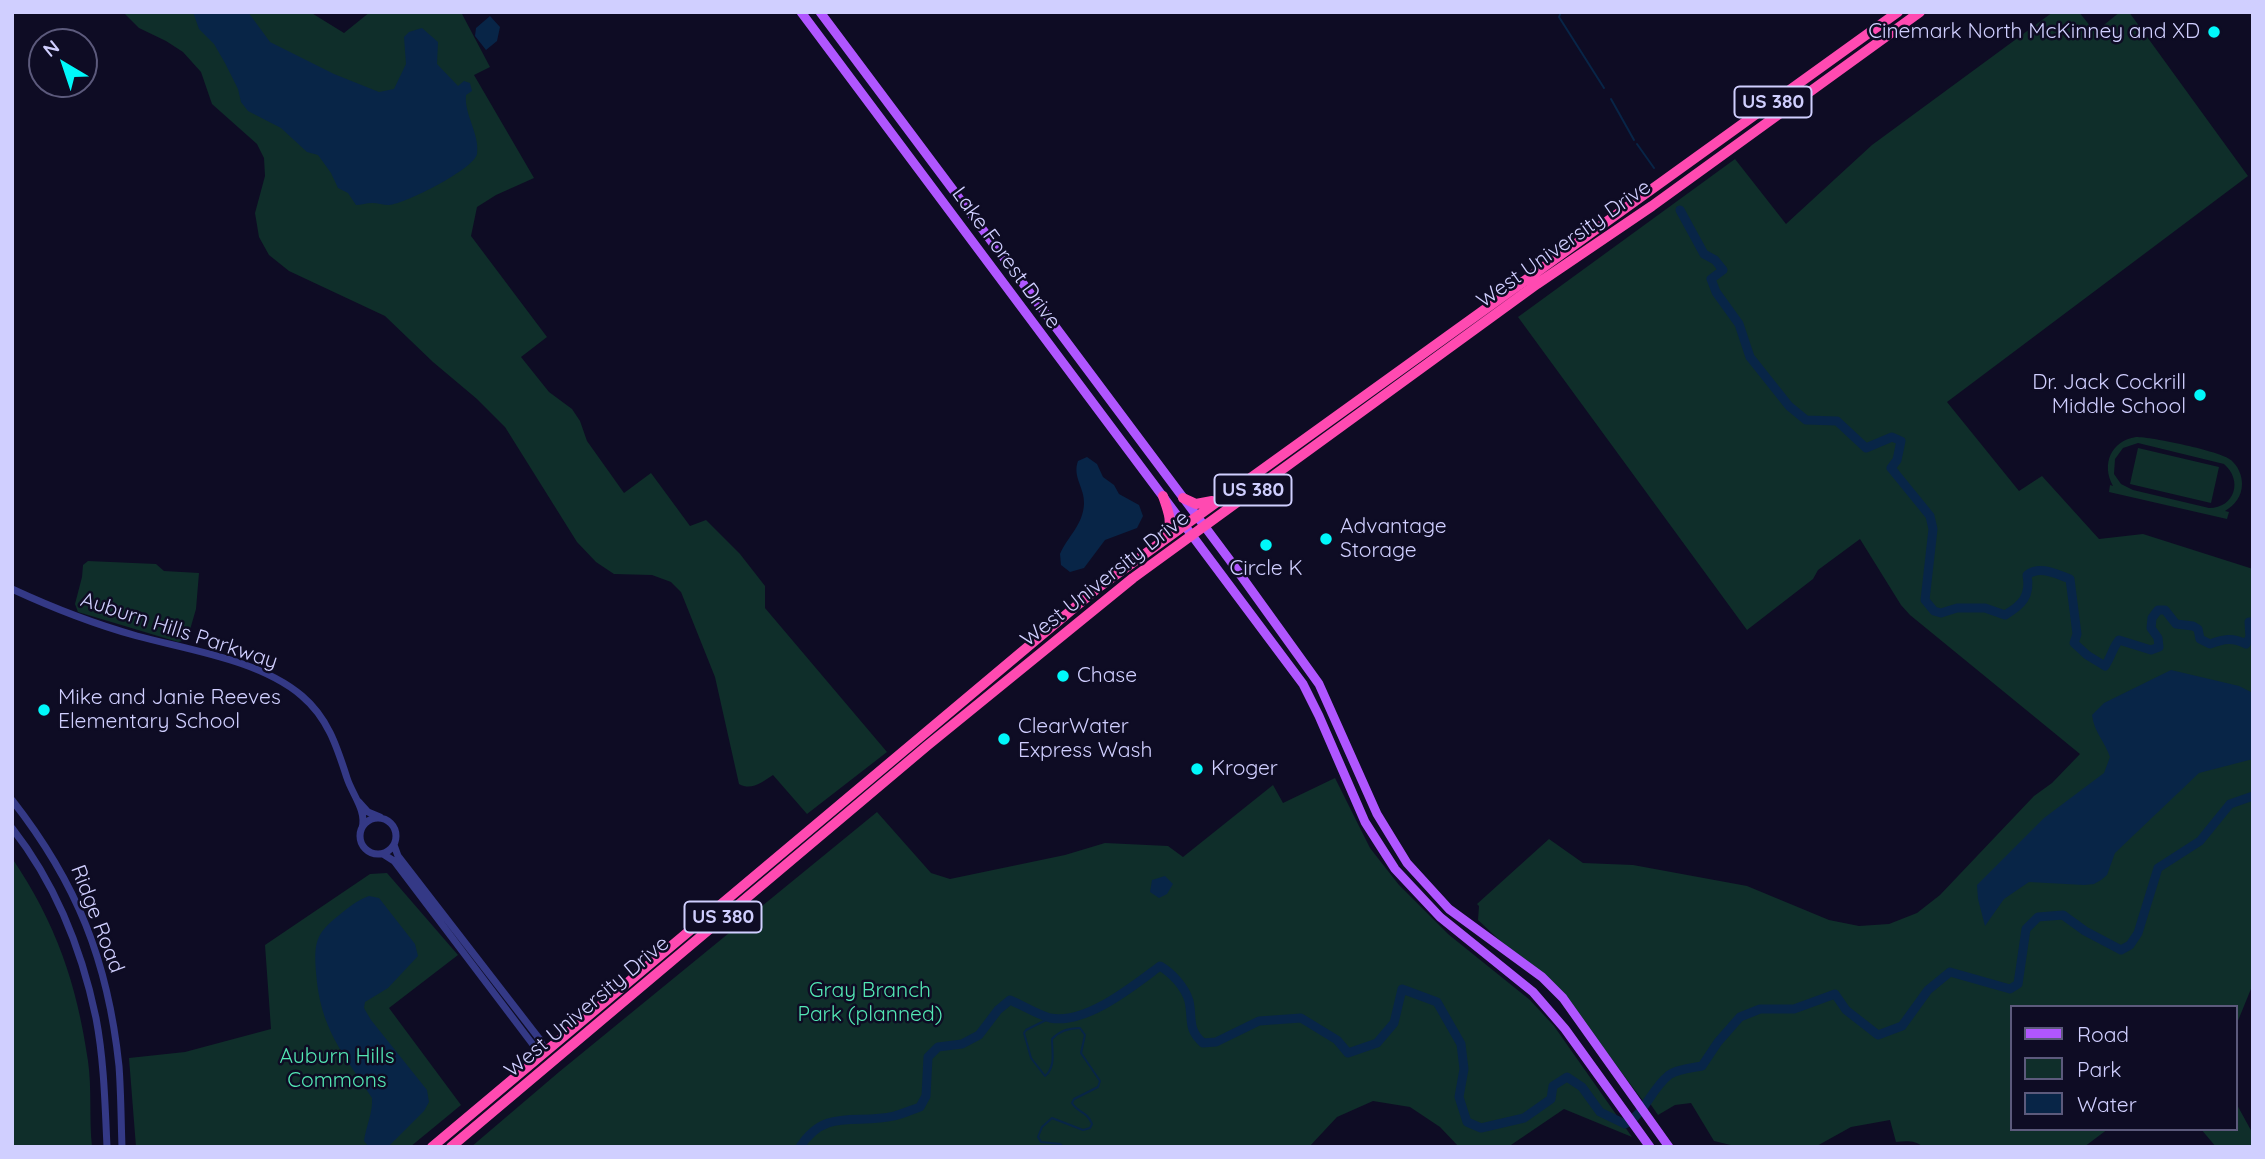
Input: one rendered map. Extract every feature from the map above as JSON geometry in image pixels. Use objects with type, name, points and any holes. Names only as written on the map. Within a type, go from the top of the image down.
[{"type":"highway","name":"West University Drive","points":[[432,1147],[1089,594],[1898,12]]},
{"type":"highway","name":"West University Drive","points":[[452,1147],[1105,600],[1191,534],[1906,16],[1920,12]]},
{"type":"highway","points":[[1295,445],[1302,455]]},
{"type":"highway","points":[[1163,496],[1171,517],[1166,537]]},
{"type":"highway","points":[[1183,498],[1199,504],[1219,499]]},
{"type":"highway","points":[[852,810],[858,799],[921,746],[922,735]]},
{"type":"highway","points":[[545,1052],[552,1062]]},
{"type":"main road","name":"Lake Forest Drive","points":[[801,12],[1303,684],[1365,822],[1395,869],[1440,917],[1533,992],[1566,1029],[1650,1147]]},
{"type":"main road","name":"Lake Forest Drive","points":[[820,12],[1320,684],[1377,814],[1407,863],[1450,909],[1542,977],[1563,998],[1669,1147]]},
{"type":"main road","points":[[1270,640],[1282,631]]},
{"type":"main road","points":[[1330,741],[1343,736]]},
{"type":"street","name":"Auburn Hills Parkway","points":[[12,589],[96,624],[235,663],[285,684],[302,696],[326,722],[337,744],[363,818],[362,828]]},
{"type":"street","points":[[356,799],[368,812],[389,821],[395,827],[397,834],[394,845],[398,856],[541,1041],[545,1052]]},
{"type":"street","name":"Ridge Road","points":[[12,800],[48,850],[73,892],[102,970],[116,1047],[122,1147]]},
{"type":"street","points":[[380,817],[371,819],[362,828],[360,839],[365,848],[394,861],[534,1046],[545,1052]]},
{"type":"street","name":"Ridge Road","points":[[12,828],[34,859],[57,900],[89,990],[102,1057],[107,1147]]},
{"type":"street","points":[[383,854],[394,845]]},
{"type":"street","points":[[34,859],[48,850]]},
{"type":"green space","points":[[123,12],[310,12],[344,33],[370,12],[461,12],[490,67],[474,75],[534,178],[477,207],[471,236],[547,337],[521,357],[549,392],[572,409],[580,421],[587,441],[624,493],[651,473],[690,526],[706,520],[740,554],[765,586],[765,608],[887,752],[807,814],[773,775],[753,786],[739,784],[715,677],[681,592],[671,582],[652,575],[614,574],[596,562],[577,542],[505,427],[477,399],[385,316],[289,271],[269,255],[259,237],[255,213],[265,176],[264,158],[257,144],[212,104],[201,72],[183,52],[139,28]]},
{"type":"green space","points":[[2053,12],[2079,12],[2095,32],[2120,12],[2129,12],[2248,176],[1947,402],[2019,491],[2042,476],[2099,539],[2143,534],[2253,569],[2253,984],[2237,1023],[2237,1005],[2010,1005],[2010,1131],[2105,1131],[2084,1147],[1923,1147],[1914,1142],[1896,1142],[1890,1120],[1851,1127],[1815,1147],[1739,1147],[1714,1141],[1691,1103],[1675,1105],[1658,1115],[1649,1102],[1646,1105],[1578,1014],[1478,920],[1477,904],[1549,839],[1583,863],[1633,865],[1747,886],[1829,920],[1859,926],[1889,924],[1917,913],[1940,895],[2034,796],[2052,783],[2080,754],[1910,615],[1860,539],[1818,570],[1813,579],[1747,630],[1518,317],[1735,159],[1786,224],[1872,145]]},
{"type":"green space","points":[[2136,437],[2170,442],[2231,460],[2239,471],[2242,484],[2237,500],[2225,511],[2229,512],[2227,519],[2109,492],[2110,485],[2113,486],[2108,462],[2115,448],[2127,439]],"holes":[[[2138,443],[2224,464],[2233,478],[2233,492],[2225,503],[2209,508],[2133,490],[2121,484],[2114,474],[2115,459],[2123,448]]]},
{"type":"green space","points":[[2138,448],[2219,467],[2211,503],[2130,484]]},
{"type":"green space","points":[[88,561],[156,564],[164,571],[199,573],[196,609],[187,640],[178,642],[78,612],[75,604],[83,565]]},
{"type":"green space","name":"Gray Branch Park (planned)","points":[[1335,778],[1370,848],[1399,885],[1448,934],[1530,1000],[1554,1026],[1632,1137],[1564,1109],[1508,1147],[1459,1147],[1440,1127],[1410,1107],[1373,1101],[1337,1117],[1309,1147],[471,1147],[877,812],[931,873],[950,879],[1065,855],[1105,843],[1168,846],[1183,857],[1273,785],[1283,803]]},
{"type":"green space","points":[[12,858],[41,906],[71,980],[88,1061],[92,1147],[12,1147]]},
{"type":"green space","name":"Auburn Hills Commons","points":[[387,873],[458,955],[389,1008],[461,1105],[410,1147],[136,1147],[129,1058],[185,1052],[271,1029],[265,945],[370,874]]},
{"type":"green space","points":[[2237,1105],[2253,1134],[2253,1147],[2216,1147],[2203,1131],[2237,1131]]},
{"type":"water","points":[[193,12],[248,12],[270,42],[334,74],[379,92],[394,89],[406,64],[404,37],[409,32],[422,28],[438,42],[437,64],[458,86],[464,81],[470,83],[472,91],[466,95],[466,102],[476,139],[477,154],[452,176],[409,199],[389,205],[356,205],[348,193],[338,188],[318,155],[307,152],[281,128],[248,111],[241,102],[238,89],[225,63],[214,44],[199,29]]},
{"type":"water","points":[[490,16],[500,27],[497,41],[486,50],[475,36],[476,28]]},
{"type":"water","points":[[1087,457],[1097,464],[1103,477],[1114,485],[1119,494],[1139,505],[1143,516],[1137,528],[1105,540],[1084,568],[1070,572],[1061,565],[1060,554],[1083,511],[1084,498],[1077,467],[1078,461]]},
{"type":"water","points":[[2171,670],[2239,686],[2253,693],[2253,759],[2199,773],[2115,853],[2107,875],[2101,880],[2084,885],[2029,882],[2004,899],[1985,926],[1977,885],[2044,818],[2104,773],[2110,757],[2092,715],[2104,703]]},
{"type":"water","points":[[1165,876],[1173,884],[1167,894],[1159,898],[1150,892],[1152,880]]},
{"type":"water","points":[[369,896],[379,898],[415,944],[418,956],[388,988],[365,1002],[364,1008],[427,1090],[429,1102],[424,1111],[388,1147],[369,1147],[364,1141],[372,1098],[328,1025],[318,992],[316,972],[315,954],[320,934],[345,910]]},
{"type":"waterway","points":[[1561,12],[1559,17],[1604,88]]},
{"type":"waterway","points":[[1611,99],[1634,140]]},
{"type":"waterway","points":[[1637,144],[1654,168]]},
{"type":"waterway","points":[[1680,210],[1704,254],[1715,260],[1723,270],[1711,279],[1716,292],[1739,324],[1750,357],[1789,406],[1806,420],[1837,421],[1866,448],[1892,437],[1901,441],[1897,460],[1891,468],[1930,516],[1933,529],[1925,600],[1934,611],[1941,613],[1957,608],[1985,608],[2005,615],[2024,599],[2028,589],[2027,575],[2037,571],[2054,573],[2070,579],[2077,634],[2074,643],[2105,666],[2119,640],[2151,650],[2159,647],[2158,638],[2151,628],[2152,618],[2158,610],[2165,610],[2176,624],[2198,629],[2200,639],[2210,644],[2228,640],[2246,644],[2250,637],[2249,622],[2253,622]]},
{"type":"waterway","points":[[800,1147],[810,1135],[831,1122],[894,1116],[920,1107],[926,1096],[928,1057],[938,1047],[962,1044],[979,1035],[998,1010],[1010,1000],[1050,1018],[1079,1016],[1108,1002],[1160,966],[1173,976],[1184,991],[1189,1001],[1193,1028],[1203,1043],[1216,1042],[1259,1021],[1301,1018],[1337,1040],[1348,1053],[1377,1043],[1394,1023],[1402,989],[1437,1002],[1461,1044],[1464,1069],[1459,1097],[1467,1122],[1481,1128],[1524,1118],[1551,1099],[1553,1086],[1567,1077],[1582,1087],[1600,1112],[1625,1124],[1638,1114],[1669,1075],[1702,1066],[1740,1017],[1760,1009],[1794,1009],[1835,994],[1846,1010],[1878,1035],[1902,1026],[1928,990],[1950,972],[2010,989],[2018,984],[2026,929],[2038,917],[2063,915],[2085,931],[2121,950],[2130,945],[2138,933],[2158,868],[2200,841],[2230,804],[2253,796]]},
{"type":"waterway","points":[[1050,1018],[1024,1033],[1031,1058],[1045,1076],[1052,1064],[1052,1039],[1064,1030],[1080,1028],[1085,1035],[1081,1053],[1100,1081],[1098,1087],[1074,1099],[1072,1103],[1090,1120],[1090,1128],[1083,1130],[1052,1118],[1042,1127],[1038,1137],[1041,1142],[1064,1147]]},
{"type":"place","name":"Cinemark North McKinney and XD","points":[[2214,32]]},
{"type":"place","name":"Dr. Jack Cockrill Middle School","points":[[2200,395]]},
{"type":"place","name":"Advantage Storage","points":[[1326,539]]},
{"type":"place","name":"Circle K","points":[[1266,545]]},
{"type":"place","name":"Chase","points":[[1063,676]]},
{"type":"place","name":"Mike and Janie Reeves Elementary School","points":[[44,710]]},
{"type":"place","name":"ClearWater Express Wash","points":[[1004,739]]},
{"type":"place","name":"Kroger","points":[[1197,769]]}]
